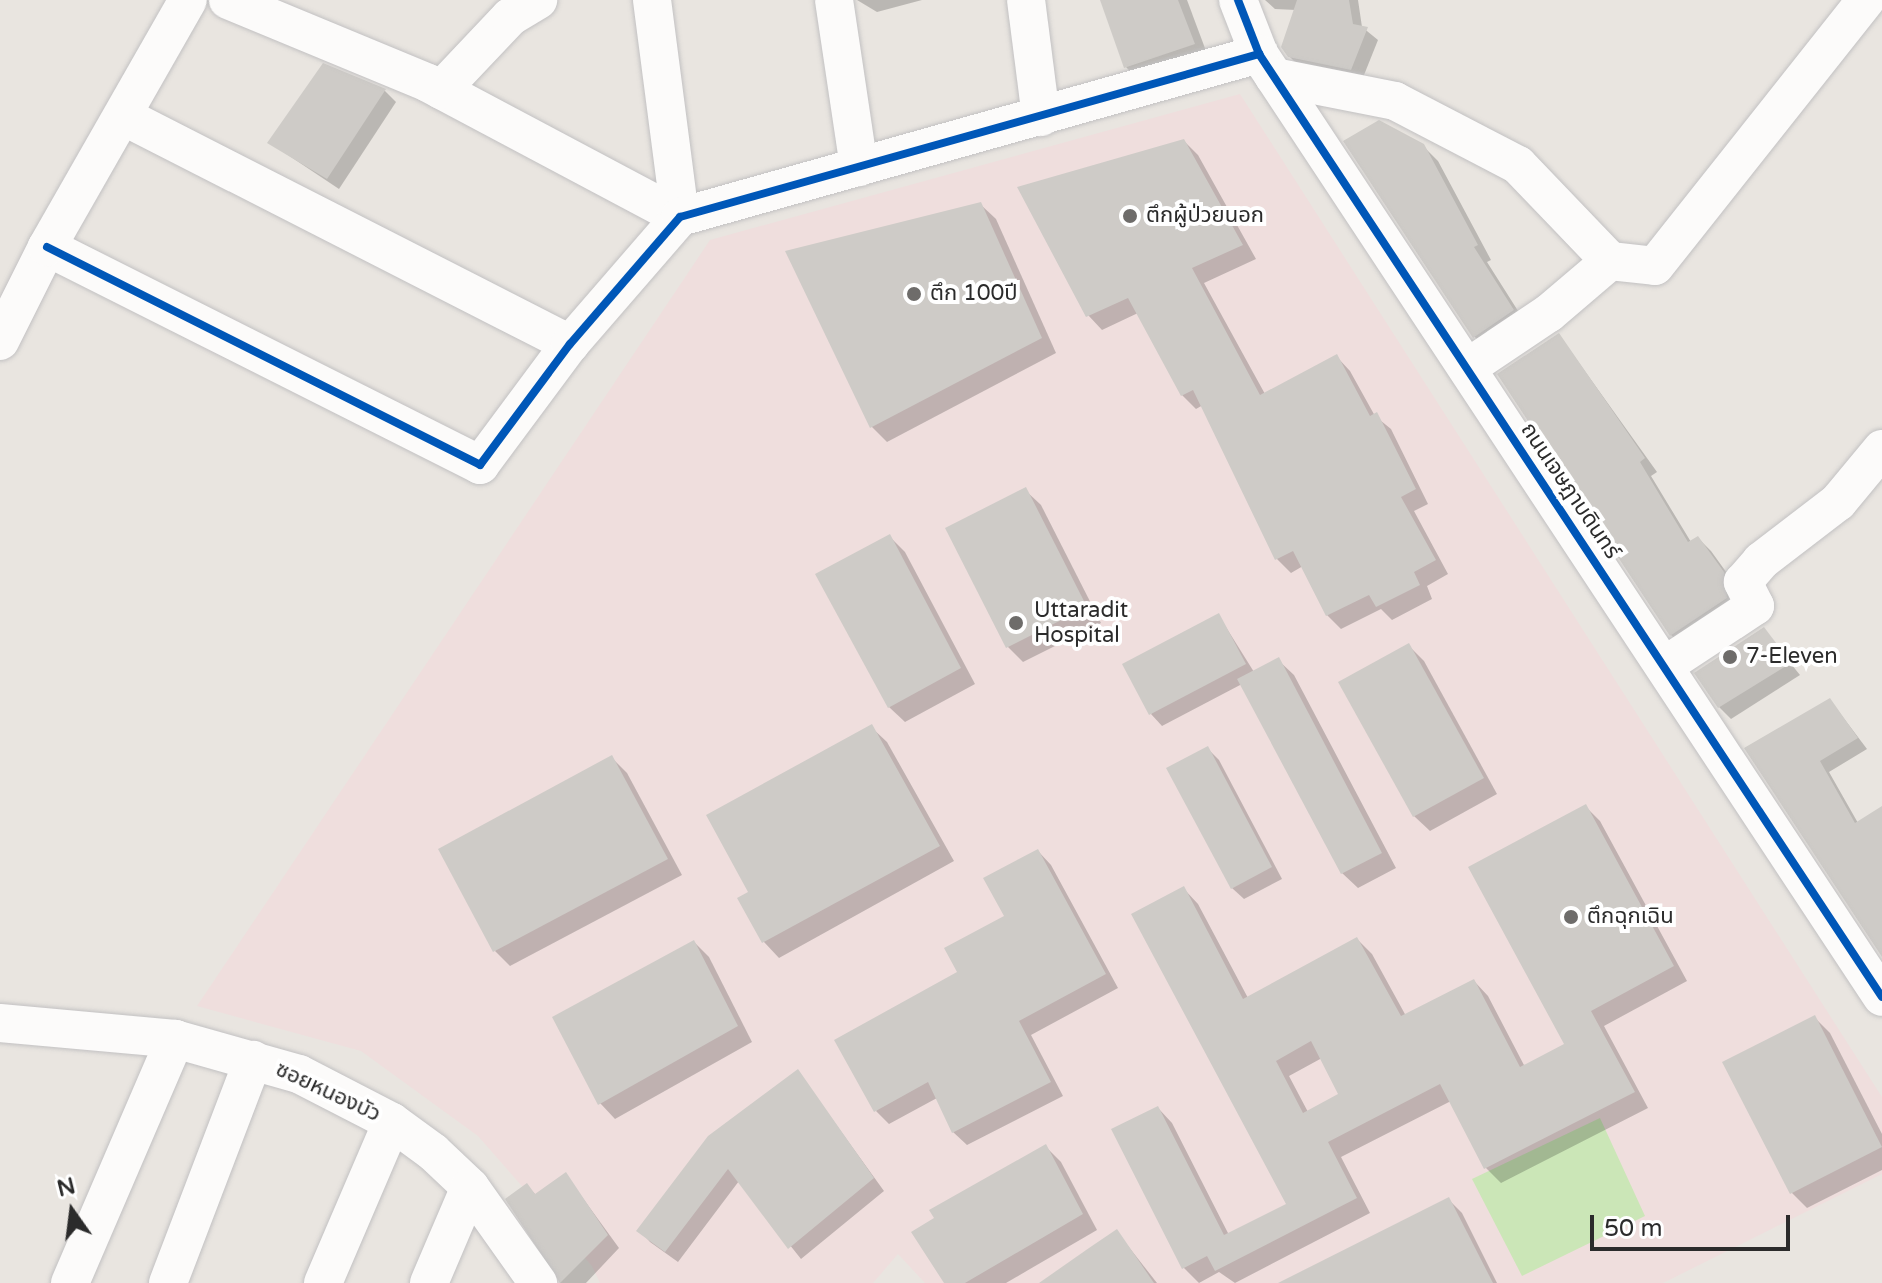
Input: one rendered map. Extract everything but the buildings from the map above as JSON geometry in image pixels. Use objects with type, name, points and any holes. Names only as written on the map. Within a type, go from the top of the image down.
[{"type":"street","points":[[0,341],[47,247],[188,0]]},
{"type":"street","points":[[228,0],[441,90],[680,217]]},
{"type":"street","points":[[441,90],[510,17],[538,0]]},
{"type":"street","points":[[652,0],[680,217]]},
{"type":"street","points":[[834,0],[859,167]]},
{"type":"street","points":[[1026,0],[1041,117]]},
{"type":"street","name":"ถนนเจษฎาบดินทร์","points":[[1238,0],[1267,65],[1882,997]]},
{"type":"street","points":[[47,247],[480,465],[570,344],[680,217],[1041,117],[1267,65],[1395,101],[1518,165],[1610,261],[1655,266],[1866,0]]},
{"type":"street","points":[[123,116],[570,344]]},
{"type":"street","points":[[1467,368],[1549,313],[1610,261]]},
{"type":"street","points":[[1664,666],[1755,606],[1743,582],[1761,561],[1838,502],[1882,449]]},
{"type":"street","name":"ซอยหนองบัว","points":[[0,1023],[175,1039],[299,1074],[392,1122],[470,1187],[538,1283]]},
{"type":"street","points":[[70,1283],[175,1039]]},
{"type":"street","points":[[168,1283],[253,1060]]},
{"type":"street","points":[[323,1283],[392,1122]]},
{"type":"street","points":[[429,1283],[470,1187]]},
{"type":"shaded area","name":"Uttaradit Hospital","points":[[1240,94],[1882,1097],[1882,1174],[1663,1283],[925,1283],[898,1254],[873,1283],[600,1283],[592,1266],[478,1136],[361,1051],[197,1006],[710,240]]},
{"type":"green space","points":[[1600,1118],[1645,1216],[1522,1276],[1472,1179]]},
{"type":"cycle path","points":[[1238,0],[1259,54],[1882,997]]},
{"type":"cycle path","points":[[47,247],[480,465],[570,344],[680,217],[1259,54]]},
{"type":"place","name":"ตึกผู้ป่วยนอก","points":[[1130,216]]},
{"type":"place","name":"ตึก 100ปี","points":[[914,294]]},
{"type":"place","name":"Uttaradit Hospital","points":[[1016,623]]},
{"type":"place","name":"7-Eleven","points":[[1730,657]]},
{"type":"place","name":"ตึกฉุกเฉิน","points":[[1571,917]]}]
